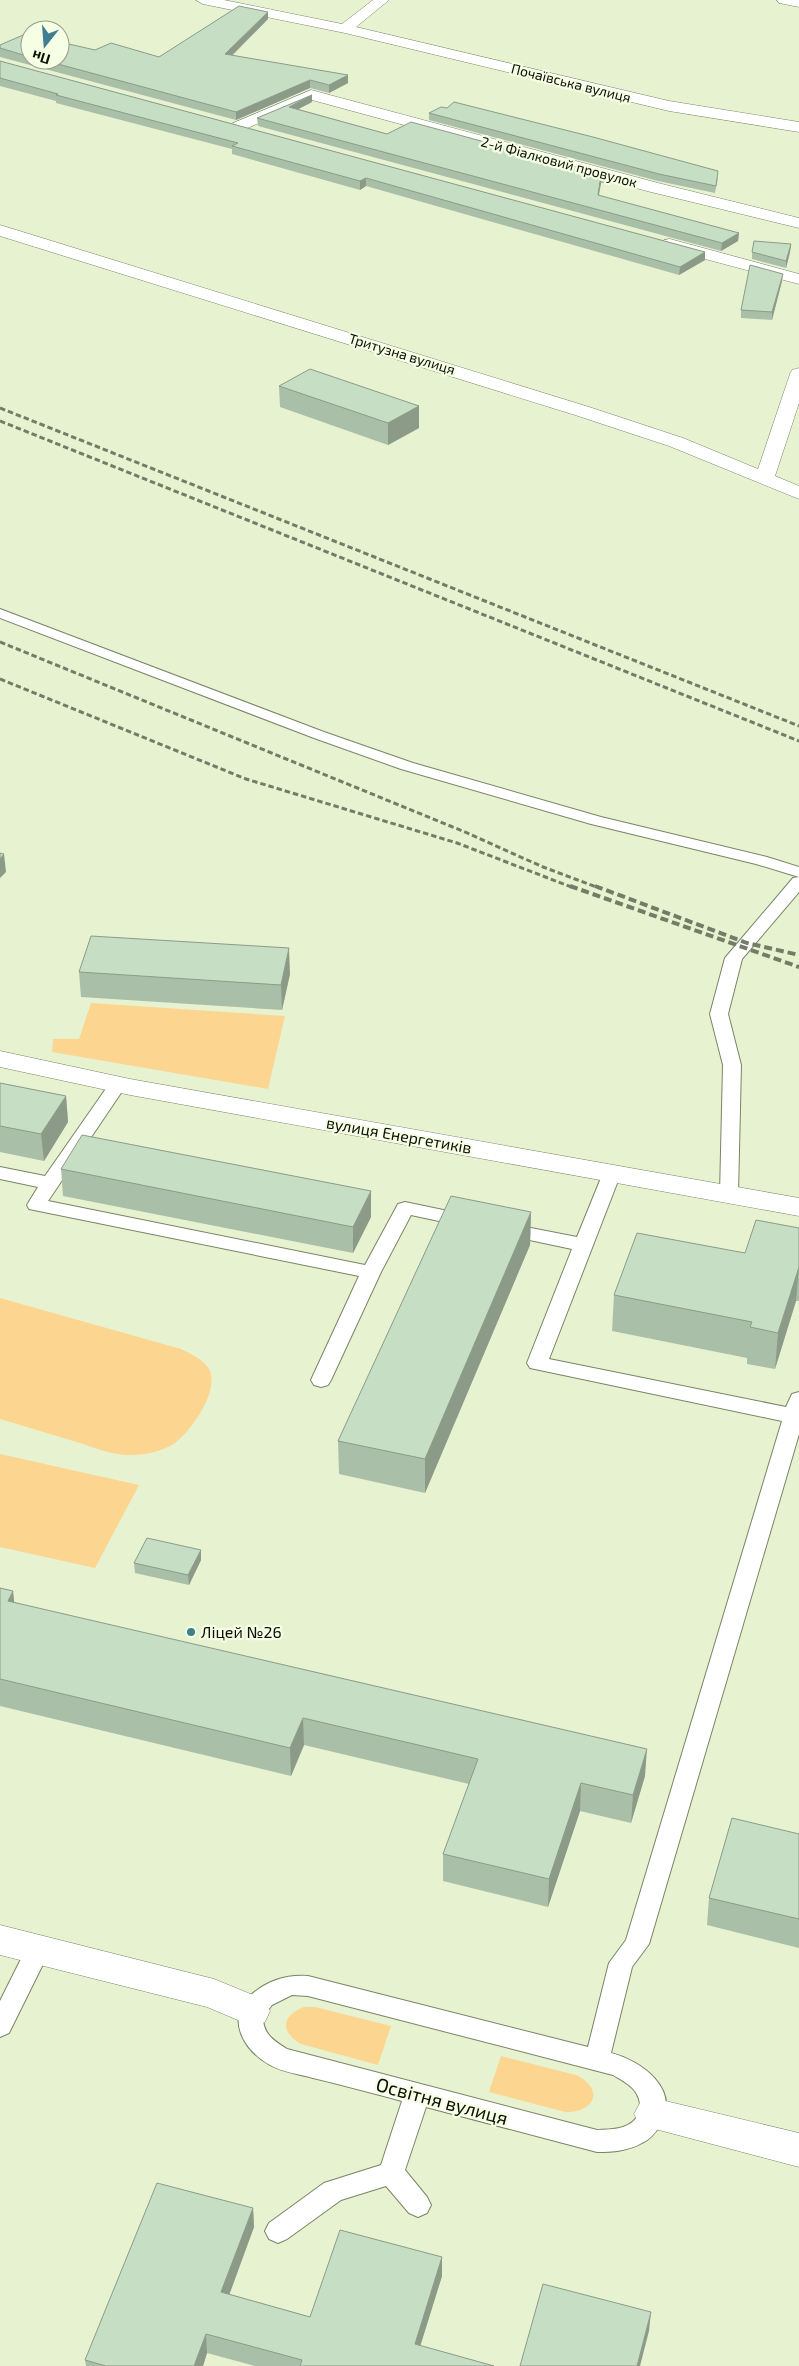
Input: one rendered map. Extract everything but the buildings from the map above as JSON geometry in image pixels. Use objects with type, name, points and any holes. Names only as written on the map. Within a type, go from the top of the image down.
[{"type":"street","name":"Почаївська вулиця","points":[[203,0],[345,29],[582,87],[669,106],[740,119],[799,127]]},
{"type":"street","points":[[345,29],[382,0]]},
{"type":"street","points":[[784,0],[799,2]]},
{"type":"street","name":"2-й Фіалковий провулок","points":[[237,127],[311,95],[653,187],[799,223]]},
{"type":"street","points":[[218,122],[266,134]]},
{"type":"street","name":"Тритузна вулиця","points":[[0,230],[582,411],[676,442],[799,493]]},
{"type":"street","points":[[656,240],[799,278]]},
{"type":"street","points":[[765,478],[798,380]]},
{"type":"street","name":"вулиця Енергетиків","points":[[0,1059],[118,1084],[799,1207]]},
{"type":"street","points":[[0,1940],[214,1994],[252,2011]]},
{"type":"street","points":[[653,2114],[799,2150]]},
{"type":"lane","points":[[0,613],[309,732],[407,766],[597,821],[761,860],[799,872]]},
{"type":"lane","points":[[729,1194],[732,1066],[719,1014],[734,958],[799,882]]},
{"type":"lane","points":[[118,1084],[36,1205],[372,1272]]},
{"type":"lane","points":[[0,1173],[50,1183]]},
{"type":"lane","points":[[597,2060],[621,1963],[637,1944],[796,1408],[537,1363],[612,1173]]},
{"type":"lane","points":[[321,1380],[372,1272],[405,1208],[584,1244]]},
{"type":"lane","points":[[0,2026],[38,1950]]},
{"type":"lane","points":[[252,2011],[261,1998],[275,1989],[292,1985],[308,1986],[597,2060],[635,2073],[647,2085],[654,2099],[653,2114]]},
{"type":"lane","name":"Освітня вулиця","points":[[252,2011],[250,2026],[254,2040],[265,2051],[280,2058],[597,2141],[615,2143],[632,2138],[645,2128],[653,2114]]},
{"type":"lane","points":[[391,2173],[417,2094]]},
{"type":"lane","points":[[391,2173],[418,2204]]},
{"type":"lane","points":[[278,2231],[333,2190],[391,2173]]},
{"type":"shaded area","points":[[91,1003],[285,1016],[268,1089],[52,1052],[53,1039],[79,1039]]},
{"type":"shaded area","points":[[0,1298],[181,1349],[193,1355],[208,1367],[210,1371],[210,1390],[202,1410],[189,1429],[175,1443],[160,1450],[137,1455],[105,1451],[0,1419]]},
{"type":"shaded area","points":[[0,1454],[139,1485],[95,1568],[0,1547]]},
{"type":"shaded area","points":[[304,2007],[315,2007],[391,2026],[378,2065],[301,2044],[294,2039],[287,2029],[287,2019]]},
{"type":"shaded area","points":[[501,2056],[576,2075],[591,2087],[593,2099],[583,2109],[565,2112],[489,2092]]},
{"type":"railway","points":[[0,408],[799,726]]},
{"type":"railway","points":[[0,421],[799,741]]},
{"type":"railway","points":[[0,642],[465,832],[543,867],[599,888]]},
{"type":"railway","points":[[0,679],[246,779],[457,843],[574,888]]},
{"type":"railway","points":[[570,886],[799,967]]},
{"type":"railway","points":[[595,886],[747,943],[799,955]]},
{"type":"place","name":"Ліцей №26","points":[[191,1632]]}]
